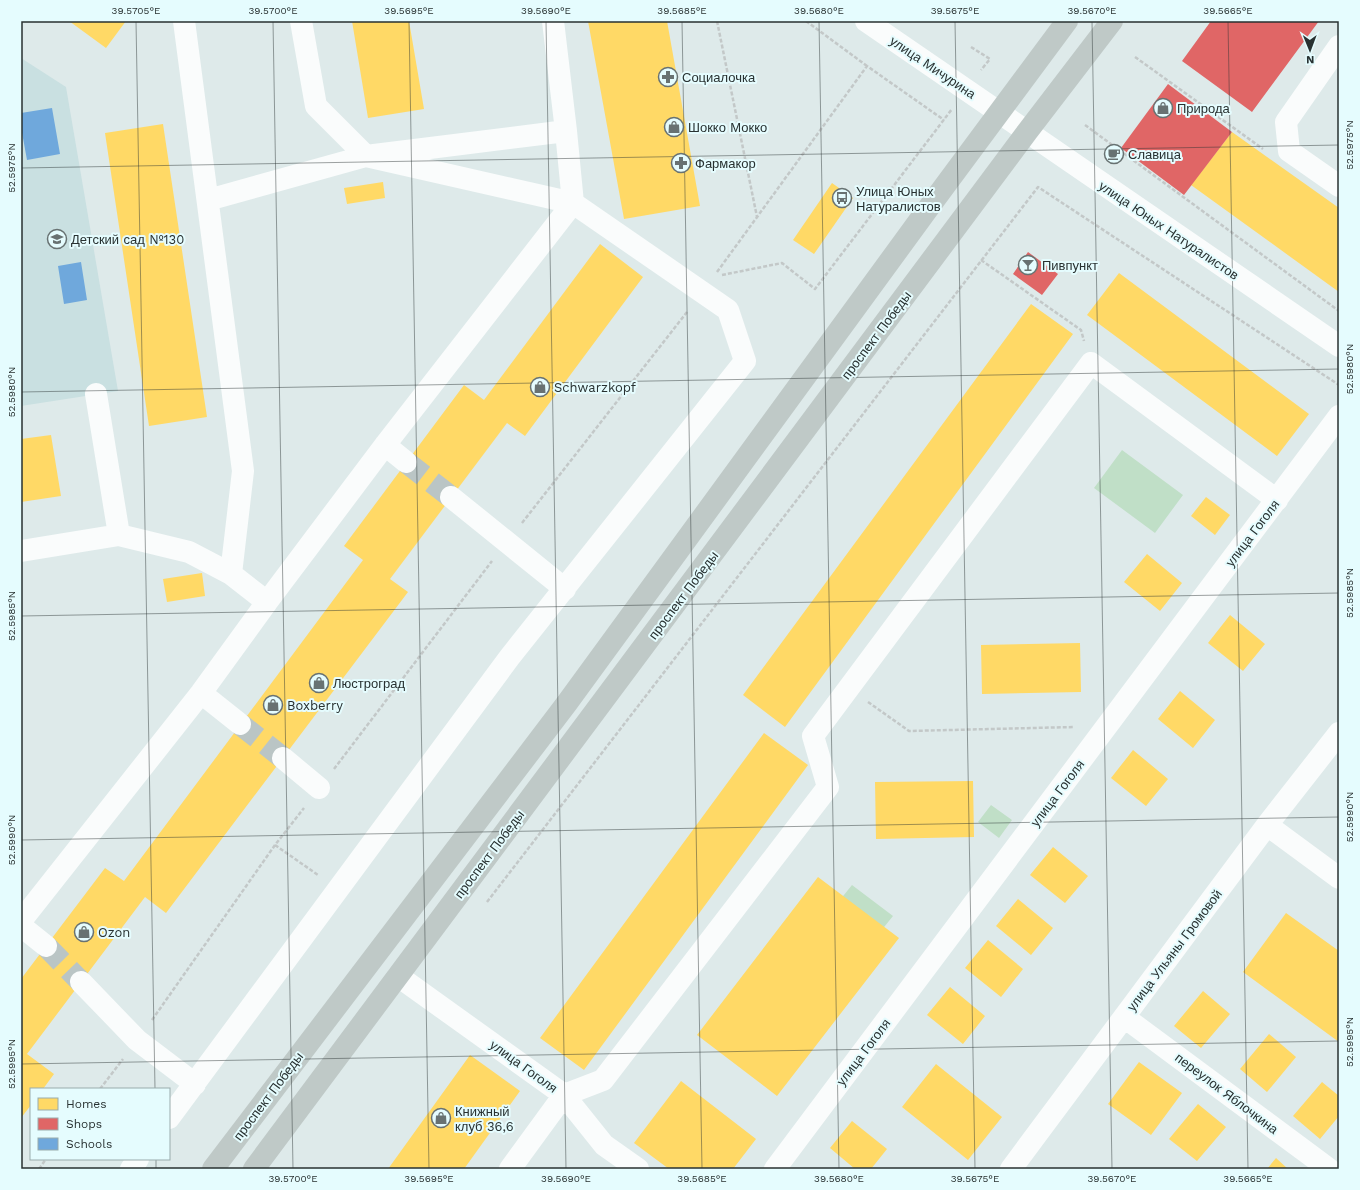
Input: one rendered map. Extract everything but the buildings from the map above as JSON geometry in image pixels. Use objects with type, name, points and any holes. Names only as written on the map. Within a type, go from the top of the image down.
[{"type":"main road","name":"проспект Победы","points":[[213,1169],[567,703],[934,199],[1067,21]]},
{"type":"main road","name":"проспект Победы","points":[[254,1169],[1027,132],[1112,21]]},
{"type":"street","points":[[184,21],[243,471],[231,574]]},
{"type":"street","points":[[170,1117],[509,658],[745,361],[728,310],[708,284],[573,204],[366,156],[316,106],[301,21]]},
{"type":"street","points":[[21,921],[201,693],[267,602],[385,445],[573,204],[553,21]]},
{"type":"street","name":"улица Мичурина","points":[[866,21],[999,113]]},
{"type":"street","points":[[1339,46],[1286,122],[1289,151],[1339,186]]},
{"type":"street","name":"улица Юных Натуралистов","points":[[999,113],[1339,346]]},
{"type":"street","points":[[208,200],[366,156],[566,131]]},
{"type":"street","points":[[510,1169],[564,1095],[603,1080],[828,787],[813,736],[1091,363],[1277,500]]},
{"type":"street","points":[[96,394],[119,535]]},
{"type":"street","name":"улица Гоголя","points":[[775,1169],[1339,416]]},
{"type":"street","points":[[385,445],[406,462]]},
{"type":"street","points":[[451,498],[565,589]]},
{"type":"street","points":[[21,551],[119,535],[189,552],[231,574],[267,602]]},
{"type":"street","points":[[201,693],[240,724]]},
{"type":"street","name":"улица Ульяны Громовой","points":[[1011,1169],[1267,825],[1339,733]]},
{"type":"street","points":[[282,758],[319,788]]},
{"type":"street","points":[[1267,825],[1339,878]]},
{"type":"street","points":[[21,926],[46,946]]},
{"type":"street","name":"улица Гоголя","points":[[398,976],[564,1095],[604,1145],[638,1169]]},
{"type":"street","points":[[81,982],[137,1040],[195,1084]]},
{"type":"street","name":"переулок Яблочкина","points":[[1124,1017],[1330,1169]]},
{"type":"street","points":[[131,1169],[137,1160]]},
{"type":"path","points":[[717,21],[757,217]]},
{"type":"path","points":[[708,284],[782,263],[815,289],[944,120],[806,21]]},
{"type":"path","points":[[971,47],[990,59]]},
{"type":"path","points":[[1135,57],[1262,149],[1289,151]]},
{"type":"path","points":[[101,1088],[137,1040],[275,845],[507,542],[708,284],[867,66]]},
{"type":"path","points":[[1085,125],[1339,311]]},
{"type":"path","points":[[484,906],[1038,187],[1339,384]]},
{"type":"path","points":[[981,260],[1081,330],[1091,363]]},
{"type":"path","points":[[849,688],[909,731],[1106,727]]},
{"type":"path","points":[[275,845],[339,889]]},
{"type":"path","points":[[39,1169],[45,1160]]},
{"type":"shaded area","name":"Детский сад №130","points":[[21,58],[66,87],[118,391],[21,406]]},
{"type":"green space","points":[[1122,450],[1183,495],[1155,533],[1094,488]]},
{"type":"green space","points":[[991,805],[1012,820],[999,838],[978,822]]},
{"type":"green space","points":[[852,885],[893,916],[872,942],[831,911]]},
{"type":"tunnel","points":[[406,462],[451,497]]},
{"type":"tunnel","points":[[240,724],[283,758]]},
{"type":"tunnel","points":[[46,946],[81,982]]},
{"type":"place","name":"Социалочка","points":[[668,77]]},
{"type":"place","name":"Природа","points":[[1163,108]]},
{"type":"place","name":"Шокко Мокко","points":[[674,127]]},
{"type":"place","name":"Славица","points":[[1114,154]]},
{"type":"place","name":"Фармакор","points":[[681,163]]},
{"type":"place","name":"Улица Юных Натуралистов","points":[[842,198]]},
{"type":"place","name":"Детский сад №130","points":[[57,239]]},
{"type":"place","name":"Пивпункт","points":[[1028,265]]},
{"type":"place","name":"Schwarzkopf","points":[[540,387]]},
{"type":"place","name":"Люстроград","points":[[319,683]]},
{"type":"place","name":"Boxberry","points":[[273,705]]},
{"type":"place","name":"Ozon","points":[[84,932]]},
{"type":"place","name":"Книжный клуб 36,6","points":[[441,1118]]}]
